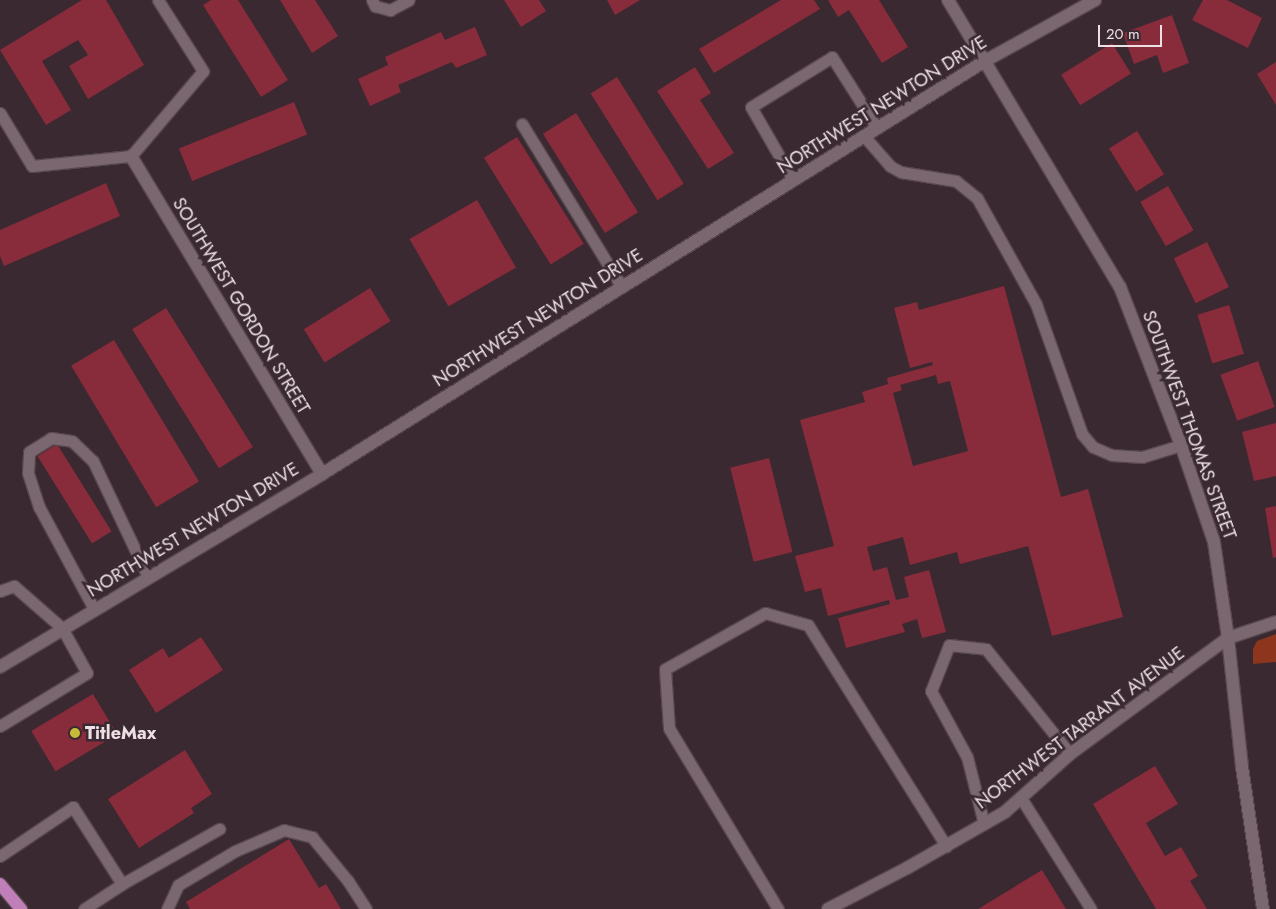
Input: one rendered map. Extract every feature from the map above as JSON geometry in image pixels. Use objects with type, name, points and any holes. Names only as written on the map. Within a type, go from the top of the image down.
[{"type":"main road","points":[[0,884],[21,909]]},
{"type":"street","name":"SOUTHWEST THOMAS STREET","points":[[948,0],[1120,287],[1181,445],[1214,542],[1228,638],[1242,767],[1263,909]]},
{"type":"street","name":"NORTHWEST NEWTON DRIVE","points":[[0,667],[62,628],[322,474],[985,61],[1095,0]]},
{"type":"street","name":"SOUTHWEST GORDON STREET","points":[[130,156],[322,474]]},
{"type":"street","name":"NORTHWEST TARRANT AVENUE","points":[[828,909],[1005,812],[1070,754],[1228,638],[1276,622]]},
{"type":"lane","points":[[0,113],[32,166],[130,156],[203,72],[158,0]]},
{"type":"lane","points":[[372,0],[375,6],[390,10],[409,0]]},
{"type":"lane","points":[[793,180],[751,107],[832,57],[877,128]]},
{"type":"lane","points":[[522,124],[622,287]]},
{"type":"lane","points":[[864,136],[890,166],[901,172],[956,181],[977,198],[1036,304],[1082,434],[1094,447],[1112,455],[1142,457],[1181,445]]},
{"type":"lane","points":[[94,609],[38,507],[28,473],[29,452],[50,438],[72,441],[93,461],[148,577]]},
{"type":"lane","points":[[0,591],[14,586],[62,628],[87,672],[0,726]]},
{"type":"lane","points":[[778,909],[669,728],[665,669],[764,612],[808,625],[946,846]]},
{"type":"lane","points":[[984,824],[967,757],[931,691],[949,645],[986,649],[1070,754]]},
{"type":"lane","points":[[1021,798],[1091,909]]},
{"type":"lane","points":[[0,856],[73,807],[122,884]]},
{"type":"lane","points":[[84,909],[122,884],[219,829]]},
{"type":"lane","points":[[167,909],[178,885],[235,851],[284,830],[312,837],[348,881],[366,909]]},
{"type":"shaded area","points":[[1276,634],[1276,662],[1253,664],[1253,649],[1257,641]]},
{"type":"building","points":[[82,0],[106,0],[144,65],[88,99],[69,66],[88,55],[78,40],[42,61],[71,110],[46,125],[0,50]]},
{"type":"building","points":[[211,0],[238,0],[288,80],[261,97],[203,5]]},
{"type":"building","points":[[280,0],[315,0],[338,36],[312,53]]},
{"type":"building","points":[[504,0],[539,0],[546,11],[521,27]]},
{"type":"building","points":[[607,0],[640,0],[615,15]]},
{"type":"building","points":[[781,0],[814,0],[820,9],[714,73],[699,49]]},
{"type":"building","points":[[828,0],[879,0],[908,47],[882,63],[849,10],[838,17]]},
{"type":"building","points":[[1203,0],[1227,0],[1262,18],[1248,48],[1192,20]]},
{"type":"building","points":[[1172,15],[1189,63],[1163,73],[1157,55],[1134,64],[1123,33]]},
{"type":"building","points":[[475,27],[487,55],[456,68],[452,62],[398,85],[401,92],[370,106],[358,79],[388,65],[385,57],[441,32],[445,40]]},
{"type":"building","points":[[1112,43],[1131,74],[1080,105],[1061,75]]},
{"type":"building","points":[[1276,62],[1276,105],[1257,74]]},
{"type":"building","points":[[695,67],[711,93],[700,100],[734,153],[708,169],[657,91]]},
{"type":"building","points":[[617,77],[684,184],[657,200],[591,93]]},
{"type":"building","points":[[294,102],[307,134],[192,181],[179,148]]},
{"type":"building","points":[[576,113],[638,212],[605,233],[543,134]]},
{"type":"building","points":[[1137,131],[1164,174],[1136,192],[1109,148]]},
{"type":"building","points":[[517,137],[584,244],[551,265],[484,158]]},
{"type":"building","points":[[106,183],[120,216],[4,266],[0,256],[0,230]]},
{"type":"building","points":[[1168,186],[1194,230],[1166,246],[1140,202]]},
{"type":"building","points":[[477,200],[516,268],[448,307],[409,239]]},
{"type":"building","points":[[1207,242],[1229,287],[1196,303],[1174,258]]},
{"type":"building","points":[[1004,286],[1061,497],[1088,489],[1123,617],[1052,636],[1028,546],[960,564],[957,552],[910,565],[903,537],[867,547],[873,571],[887,567],[896,600],[909,597],[904,577],[929,570],[946,632],[922,638],[917,619],[902,624],[905,632],[846,648],[838,618],[890,604],[889,600],[828,616],[821,588],[805,592],[795,556],[834,546],[800,420],[865,402],[862,392],[888,384],[887,378],[933,365],[932,362],[910,368],[894,308],[917,302],[919,310]],"holes":[[[936,375],[938,384],[950,381],[968,451],[913,466],[893,393],[902,390],[900,385]]]},
{"type":"building","points":[[370,288],[391,321],[325,362],[304,329]]},
{"type":"building","points":[[1229,305],[1244,354],[1212,363],[1197,315]]},
{"type":"building","points":[[166,308],[253,447],[219,468],[132,329]]},
{"type":"building","points":[[114,340],[199,481],[156,507],[71,366]]},
{"type":"building","points":[[1258,361],[1275,407],[1237,421],[1220,375]]},
{"type":"building","points":[[1276,423],[1276,476],[1254,481],[1242,432]]},
{"type":"building","points":[[57,444],[112,531],[92,544],[37,456]]},
{"type":"building","points":[[769,458],[792,552],[754,562],[730,468]]},
{"type":"building","points":[[1276,506],[1276,557],[1273,558],[1265,508]]},
{"type":"building","points":[[201,637],[223,670],[156,713],[129,670],[163,648],[169,658]]},
{"type":"building","name":"TitleMax","points":[[93,694],[117,734],[55,771],[31,731]]},
{"type":"building","points":[[185,750],[212,794],[191,808],[194,813],[139,848],[108,799]]},
{"type":"building","points":[[1155,766],[1178,804],[1146,823],[1165,856],[1181,847],[1198,876],[1190,881],[1207,909],[1156,909],[1093,804]]},
{"type":"building","points":[[289,839],[319,888],[326,884],[341,909],[190,909],[186,902]]},
{"type":"building","points":[[1042,870],[1066,909],[978,909]]},
{"type":"place","name":"TitleMax","points":[[75,733]]}]
